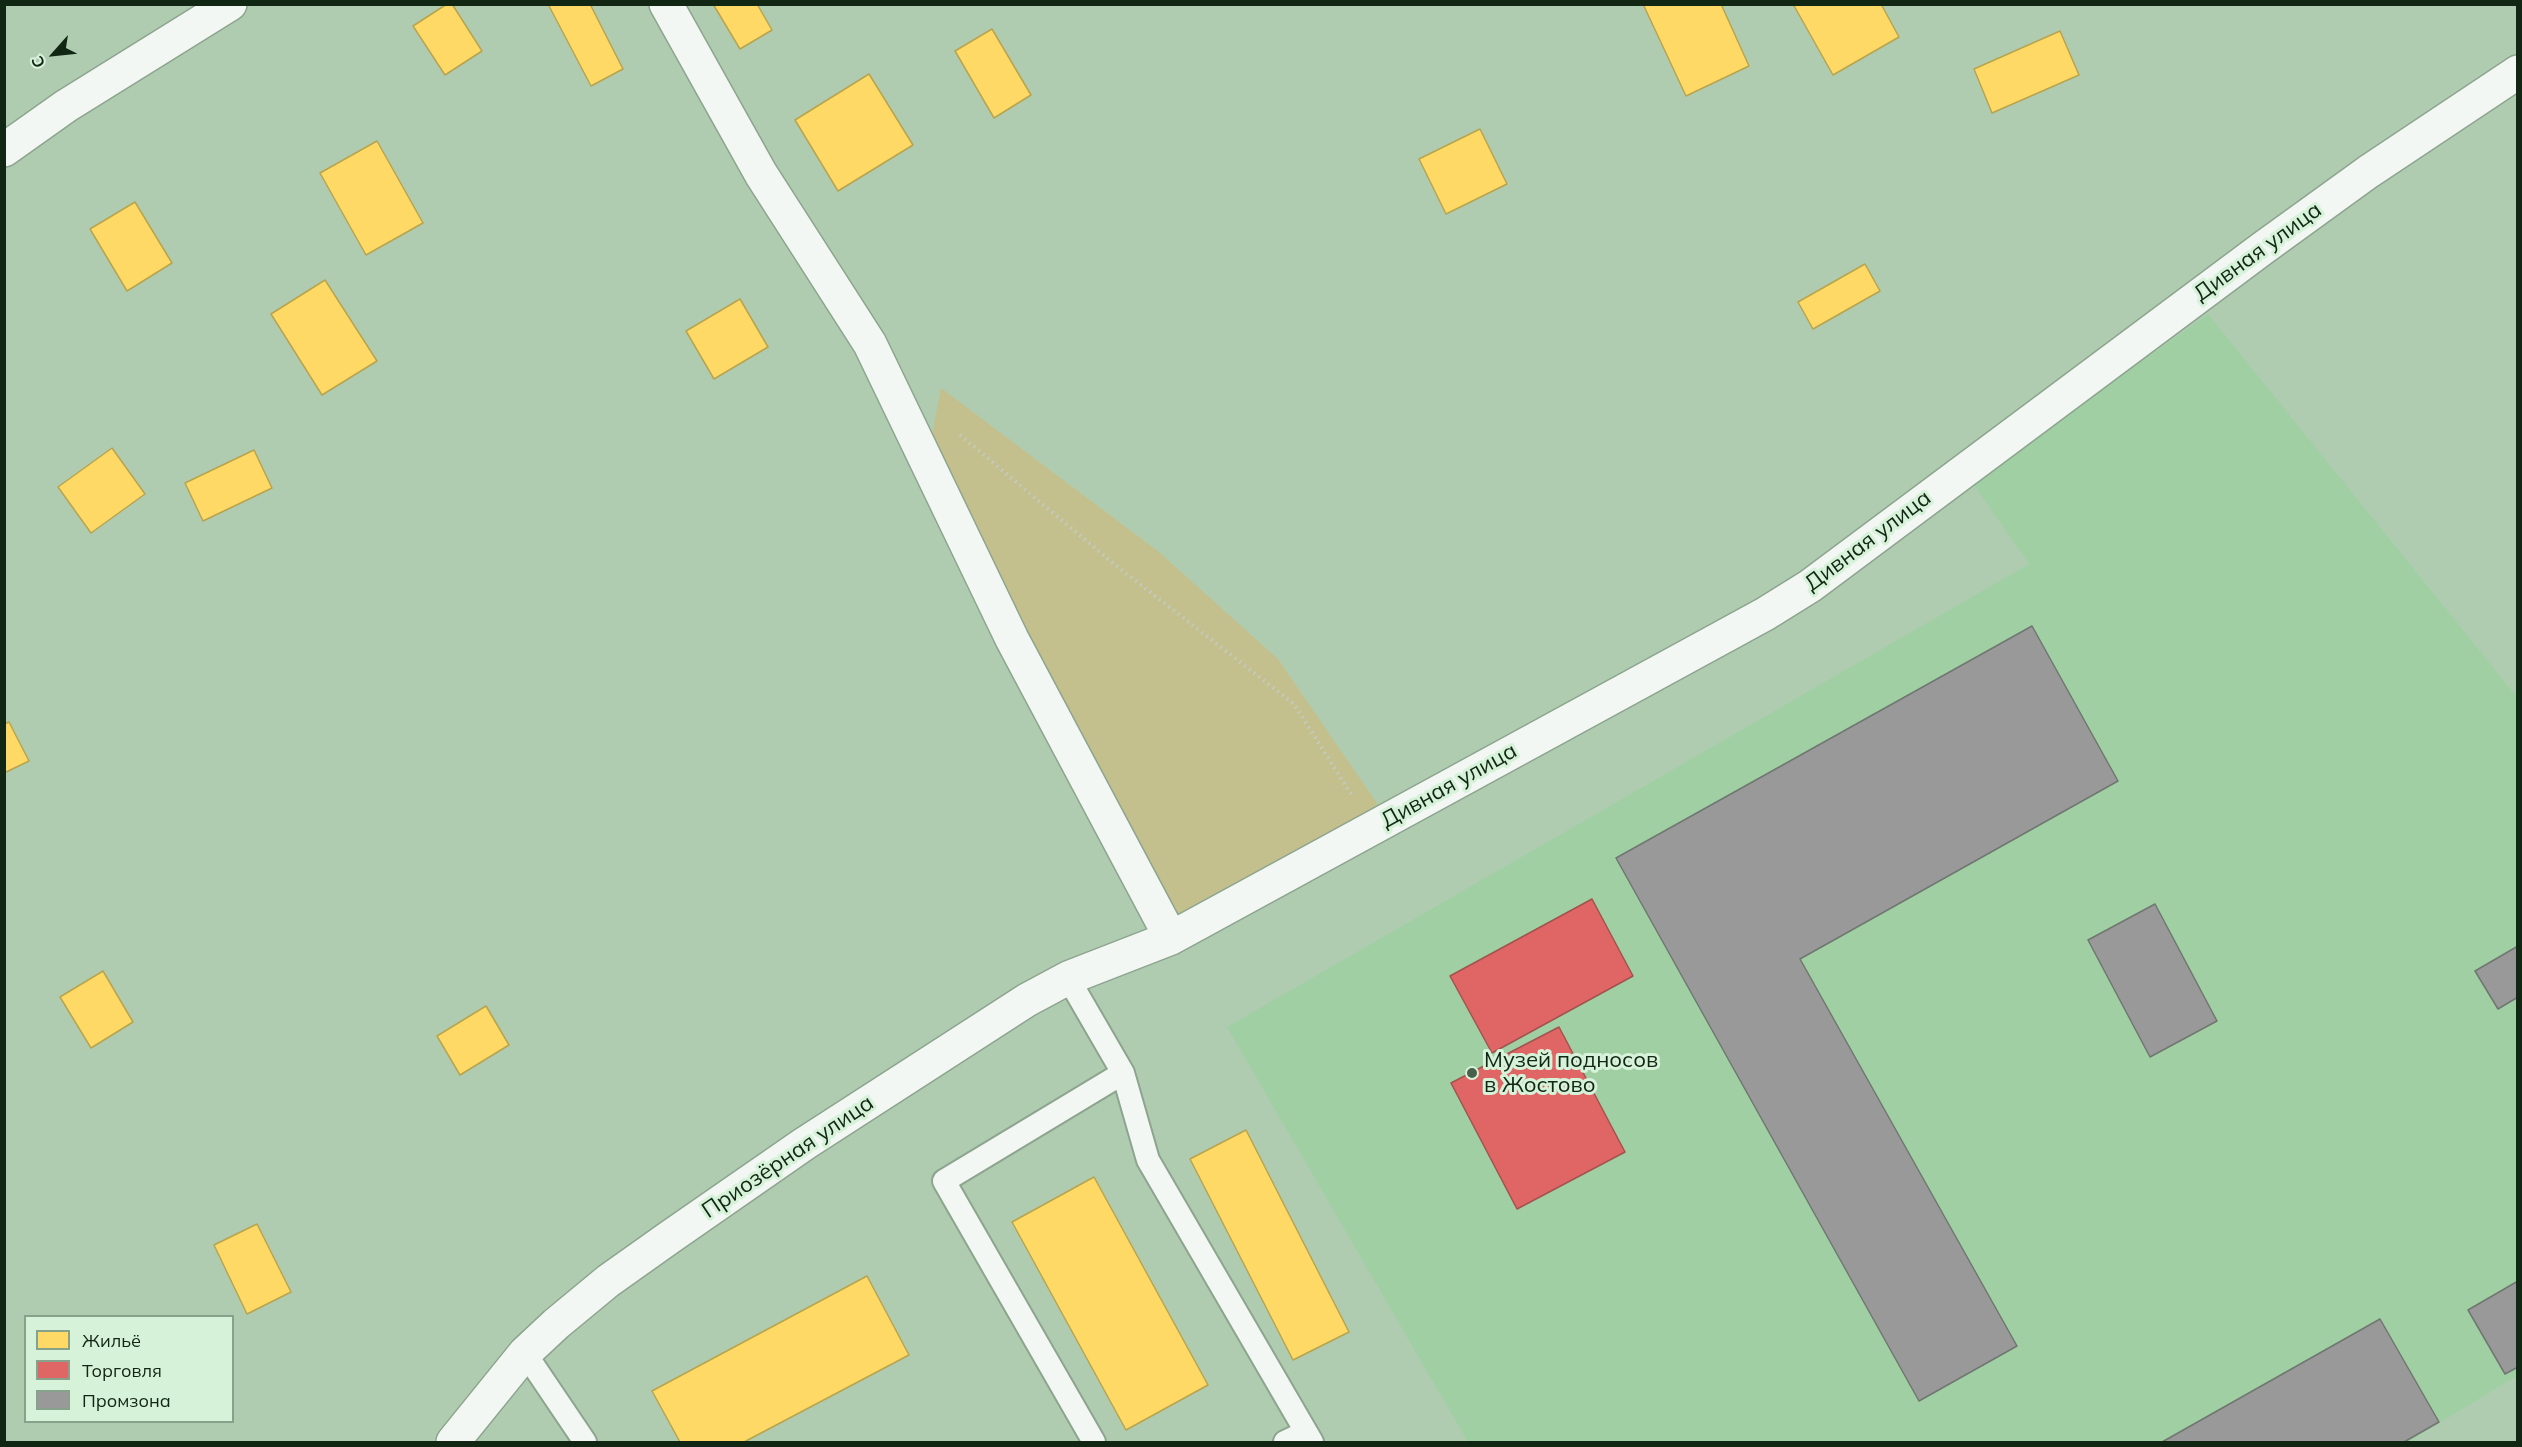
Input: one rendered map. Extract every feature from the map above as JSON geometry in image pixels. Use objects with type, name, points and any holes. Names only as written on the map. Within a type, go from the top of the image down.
[{"type":"street","points":[[4,150],[66,106],[230,4]]},
{"type":"street","points":[[666,4],[761,174],[870,344],[1007,628],[1171,938]]},
{"type":"street","name":"Дивная улица","points":[[1171,938],[1765,614],[1810,586],[2263,248],[2368,172],[2517,72]]},
{"type":"street","name":"Приозёрная улица","points":[[453,1443],[525,1353],[608,1281],[795,1151],[1028,1000],[1068,978],[1171,938]]},
{"type":"lane","points":[[1068,978],[1123,1073],[1148,1160],[1309,1437],[1285,1443]]},
{"type":"lane","points":[[1094,1443],[944,1181],[1123,1073]]},
{"type":"lane","points":[[525,1353],[585,1443]]},
{"type":"path","points":[[907,421],[929,410],[1114,564],[1294,704],[1371,828]]},
{"type":"shaded area","points":[[2208,314],[2517,697],[2517,1376],[2408,1442],[1468,1442],[1227,1027],[2029,564],[1972,482]]},
{"type":"shaded area","points":[[941,388],[1159,552],[1278,659],[1383,812],[1178,919],[929,451]]},
{"type":"building: Жильё","points":[[447,4],[452,4],[482,51],[445,75],[413,26]]},
{"type":"building: Жильё","points":[[548,4],[590,4],[623,69],[591,86]]},
{"type":"building: Жильё","points":[[713,4],[757,4],[772,30],[740,49]]},
{"type":"building: Жильё","points":[[1643,4],[1721,4],[1749,66],[1686,96]]},
{"type":"building: Жильё","points":[[1793,4],[1881,4],[1899,37],[1833,75]]},
{"type":"building: Жильё","points":[[992,29],[1031,95],[994,118],[955,51]]},
{"type":"building: Жильё","points":[[2060,31],[2079,75],[1992,113],[1974,69]]},
{"type":"building: Жильё","points":[[869,74],[913,145],[838,191],[795,120]]},
{"type":"building: Жильё","points":[[1480,129],[1507,184],[1446,214],[1419,159]]},
{"type":"building: Жильё","points":[[377,141],[423,223],[366,255],[320,173]]},
{"type":"building: Жильё","points":[[135,202],[172,263],[127,291],[90,229]]},
{"type":"building: Жильё","points":[[1865,264],[1880,291],[1813,329],[1798,302]]},
{"type":"building: Жильё","points":[[325,280],[377,361],[322,395],[271,314]]},
{"type":"building: Жильё","points":[[740,299],[768,347],[714,379],[686,331]]},
{"type":"building: Жильё","points":[[112,448],[145,494],[91,533],[58,487]]},
{"type":"building: Жильё","points":[[254,450],[272,488],[203,521],[185,483]]},
{"type":"building: Жильё","points":[[9,722],[29,761],[4,773],[4,724]]},
{"type":"building: Жильё","points":[[103,971],[133,1022],[91,1048],[60,997]]},
{"type":"building: Жильё","points":[[486,1006],[509,1045],[460,1075],[437,1036]]},
{"type":"building: Жильё","points":[[1246,1130],[1349,1332],[1293,1360],[1190,1159]]},
{"type":"building: Жильё","points":[[1094,1177],[1208,1385],[1126,1430],[1012,1222]]},
{"type":"building: Жильё","points":[[257,1224],[291,1292],[247,1314],[214,1245]]},
{"type":"building: Жильё","points":[[867,1276],[909,1355],[744,1442],[680,1442],[652,1391]]},
{"type":"building: Торговля","points":[[1592,899],[1633,976],[1492,1053],[1450,976]]},
{"type":"building: Торговля","points":[[1559,1027],[1625,1152],[1517,1209],[1451,1083]]},
{"type":"building: Промзона","points":[[2032,626],[2118,781],[1800,959],[2017,1346],[1919,1401],[1616,858]]},
{"type":"building: Промзона","points":[[2155,904],[2217,1021],[2150,1057],[2088,940]]},
{"type":"building: Промзона","points":[[2518,946],[2518,997],[2498,1009],[2475,971]]},
{"type":"building: Промзона","points":[[2518,1281],[2518,1367],[2505,1374],[2468,1310]]},
{"type":"building: Промзона","points":[[2380,1319],[2439,1422],[2404,1442],[2162,1442]]},
{"type":"place","name":"Музей подносов в Жостово","points":[[1472,1073]]}]
